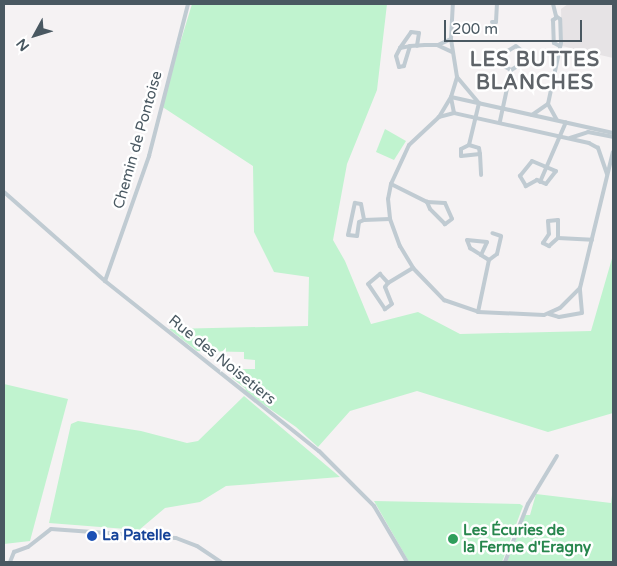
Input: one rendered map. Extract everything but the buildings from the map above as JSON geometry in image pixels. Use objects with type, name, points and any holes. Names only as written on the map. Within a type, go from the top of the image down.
[{"type":"street","name":"Chemin de Pontoise","points":[[105,280],[149,156],[188,4]]},
{"type":"street","points":[[454,4],[451,38],[457,78],[451,97],[439,117],[409,145],[391,184],[388,199],[390,219],[400,246],[413,268],[444,300],[478,312],[526,317],[549,314],[559,317],[582,314],[580,288],[606,174],[613,152]]},
{"type":"street","points":[[492,22],[496,22],[497,4]]},
{"type":"street","points":[[553,4],[556,18],[560,19],[561,26],[560,46],[548,104],[557,120]]},
{"type":"street","points":[[556,18],[553,20],[554,43],[560,46]]},
{"type":"street","points":[[410,46],[404,66],[398,67],[396,56],[412,32],[419,33],[417,46]]},
{"type":"street","points":[[400,48],[437,45],[451,38]]},
{"type":"street","points":[[437,45],[452,52]]},
{"type":"street","points":[[500,121],[511,70],[521,64],[521,50],[516,46],[501,55],[502,65],[511,70]]},
{"type":"street","points":[[457,78],[479,102]]},
{"type":"street","points":[[451,97],[566,122],[613,135]]},
{"type":"street","points":[[451,97],[454,113]]},
{"type":"street","points":[[469,145],[479,102]]},
{"type":"street","points":[[532,115],[548,104]]},
{"type":"street","points":[[439,117],[454,113],[476,116],[570,138],[598,148],[606,174]]},
{"type":"street","points":[[540,182],[566,122]]},
{"type":"street","points":[[570,138],[588,132],[613,135]]},
{"type":"street","points":[[480,154],[461,156],[461,149],[469,145],[479,148],[480,154],[481,175]]},
{"type":"street","points":[[532,161],[548,167],[556,171],[546,184],[540,182],[526,186],[520,176],[532,161]]},
{"type":"street","points":[[391,184],[427,202],[445,203],[452,219],[445,224],[430,209],[427,202]]},
{"type":"street","name":"Rue des Noisetiers","points":[[4,192],[105,280],[319,451],[374,506],[407,562]]},
{"type":"street","points":[[364,220],[361,204],[355,203],[348,236],[357,236],[359,222],[364,220],[390,219]]},
{"type":"street","points":[[558,238],[558,220],[548,221],[549,234],[543,243],[549,246],[558,238],[592,240]]},
{"type":"street","points":[[478,312],[489,260],[497,254],[501,236],[492,233]]},
{"type":"street","points":[[481,255],[487,242],[467,240],[470,248],[481,255],[489,260]]},
{"type":"street","points":[[388,283],[380,274],[368,284],[385,309],[392,304],[385,287],[388,283],[413,268]]},
{"type":"street","points":[[549,314],[564,304],[580,288]]},
{"type":"street","points":[[505,562],[528,504],[557,456]]},
{"type":"street","points":[[10,562],[14,552],[33,544],[51,529],[176,538],[197,546],[220,562]]},
{"type":"shaded area","points":[[568,4],[613,4],[613,58],[562,46],[561,9]]},
{"type":"green space","points":[[192,4],[387,4],[377,90],[347,164],[333,240],[345,261],[371,324],[418,312],[460,334],[591,331],[613,255],[613,413],[548,432],[417,391],[350,411],[318,447],[296,427],[244,391],[246,389],[232,378],[238,369],[255,369],[255,360],[244,359],[244,352],[197,351],[169,329],[308,326],[309,277],[274,272],[254,232],[253,166],[161,106]]},
{"type":"green space","points":[[385,129],[406,141],[394,160],[376,152]]},
{"type":"green space","points":[[4,384],[68,399],[30,541],[4,544]]},
{"type":"green space","points":[[244,396],[340,477],[226,486],[200,502],[165,508],[139,530],[49,523],[71,424],[78,421],[141,431],[187,443],[198,441]]},
{"type":"green space","points":[[613,487],[613,562],[507,562],[525,515],[530,515],[536,494],[611,503]]},
{"type":"green space","name":"Les Écuries de la Ferme d'Eragny","points":[[374,501],[520,504],[523,506],[502,562],[409,562]]},
{"type":"place","name":"La Patelle","points":[[92,536]]},
{"type":"place","name":"Les Écuries de la Ferme d'Eragny","points":[[453,539]]},
{"type":"district","name":"LES BUTTES BLANCHES","points":[[535,72]]}]
